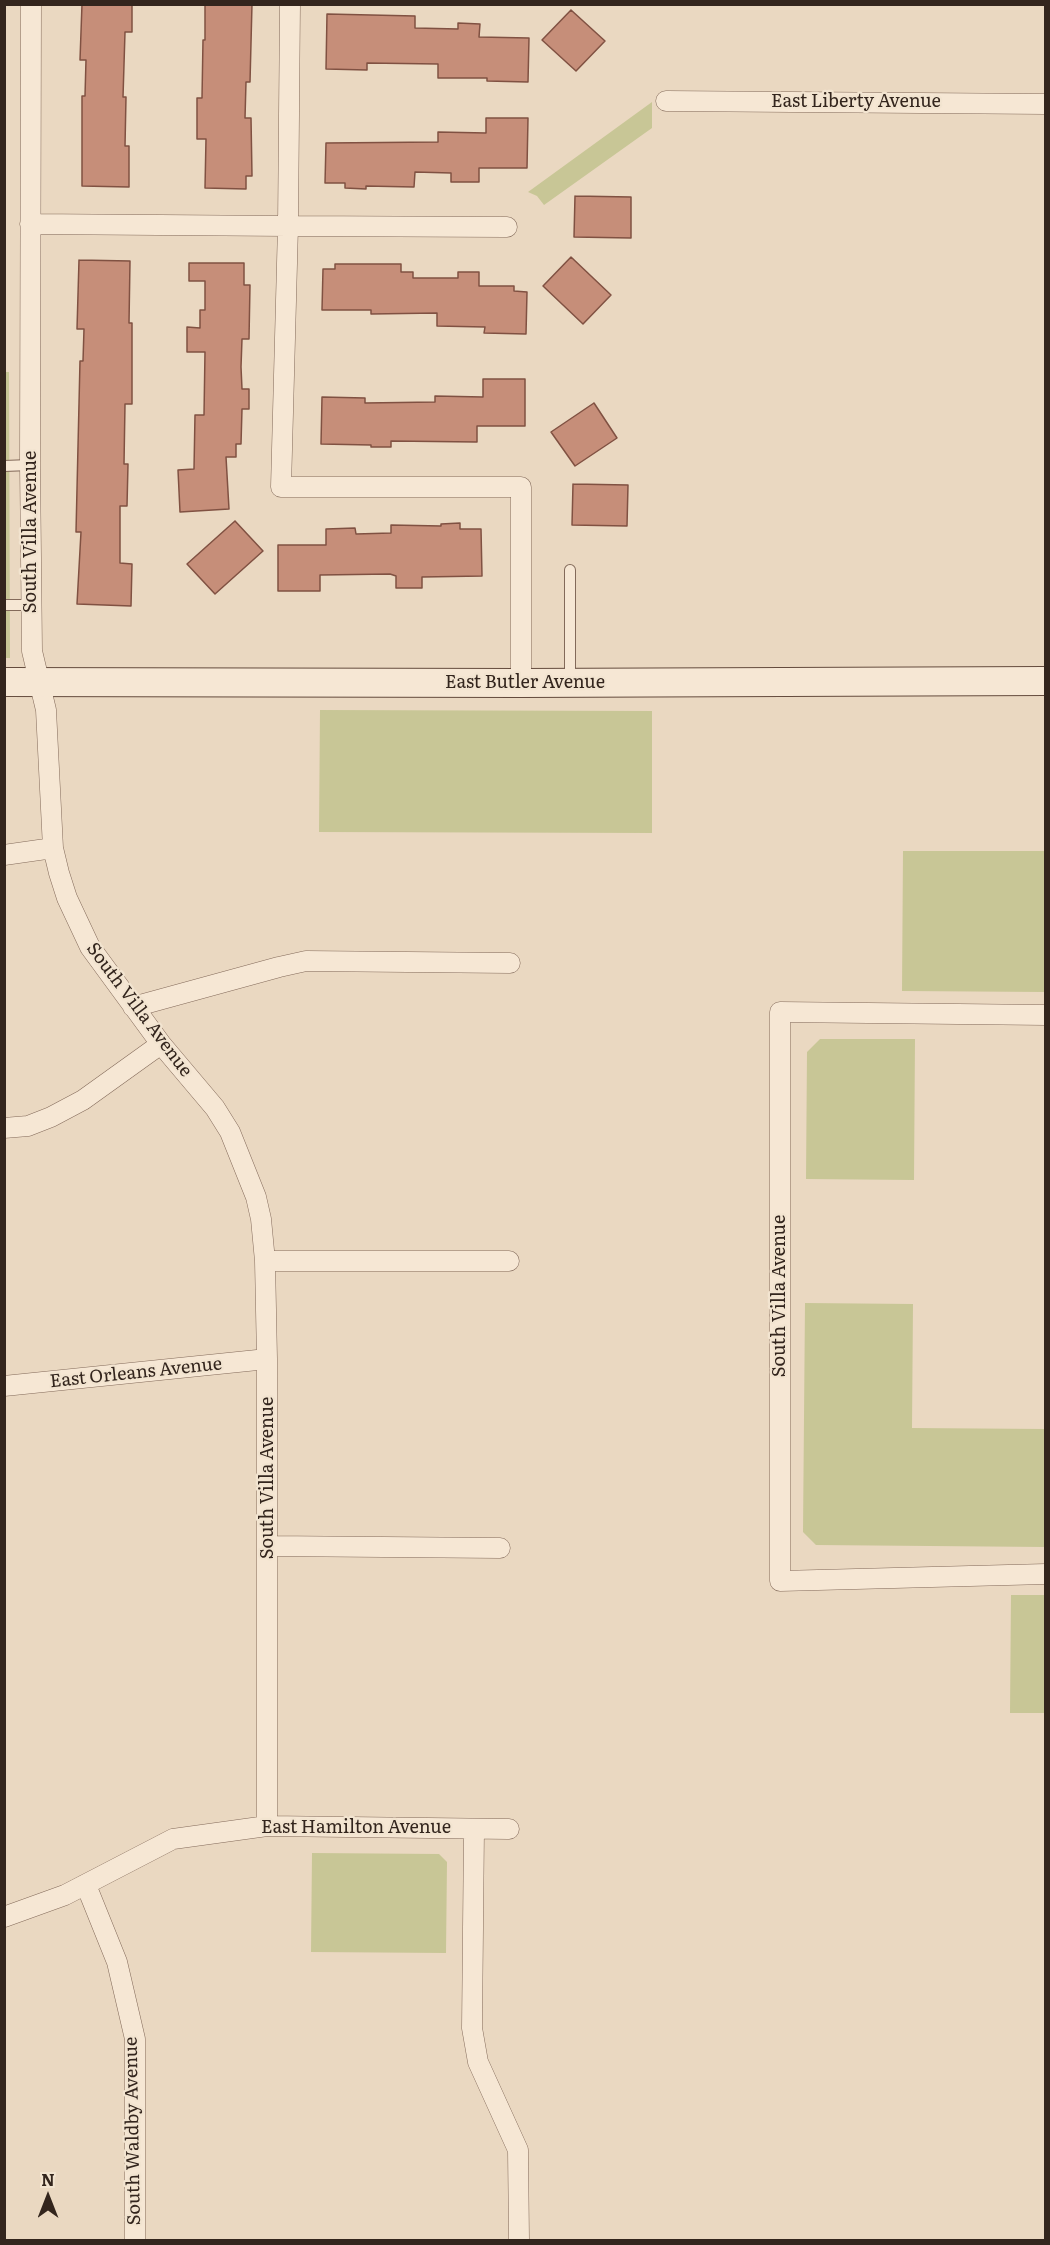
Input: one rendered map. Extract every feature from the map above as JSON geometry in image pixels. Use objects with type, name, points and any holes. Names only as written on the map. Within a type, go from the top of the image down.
[{"type":"street","name":"South Villa Avenue","points":[[31,4],[32,651],[46,710],[53,848],[64,890],[86,940],[161,1044],[215,1108],[230,1132],[256,1197],[265,1261],[267,1359],[267,1826]]},
{"type":"street","points":[[291,4],[281,487],[521,487],[521,683]]},
{"type":"street","name":"East Liberty Avenue","points":[[666,101],[1046,104]]},
{"type":"street","points":[[30,224],[507,227]]},
{"type":"street","name":"East Butler Avenue","points":[[4,682],[1046,681]]},
{"type":"street","points":[[4,855],[53,848]]},
{"type":"street","points":[[133,1007],[306,961],[510,963]]},
{"type":"street","name":"South Villa Avenue","points":[[1046,1015],[780,1012],[780,1581],[1046,1574]]},
{"type":"street","points":[[4,1128],[28,1126],[51,1118],[83,1100],[161,1044]]},
{"type":"street","points":[[265,1261],[509,1261]]},
{"type":"street","name":"East Orleans Avenue","points":[[4,1386],[267,1359]]},
{"type":"street","points":[[268,1546],[500,1548]]},
{"type":"street","name":"East Hamilton Avenue","points":[[4,1917],[65,1895],[173,1839],[267,1826],[509,1829]]},
{"type":"street","points":[[474,1829],[472,2028],[478,2062],[518,2150],[519,2241]]},
{"type":"street","name":"South Waldby Avenue","points":[[86,1885],[117,1962],[135,2039],[135,2241]]},
{"type":"lane","points":[[4,466],[30,465]]},
{"type":"lane","points":[[570,570],[570,683]]},
{"type":"lane","points":[[4,605],[31,604]]},
{"type":"shaded area","points":[[652,102],[652,128],[544,205],[537,196],[528,192]]},
{"type":"shaded area","points":[[5,372],[9,372],[10,658],[5,658]]},
{"type":"shaded area","points":[[320,710],[652,711],[652,833],[319,832]]},
{"type":"shaded area","points":[[903,851],[1045,851],[1045,992],[902,991]]},
{"type":"shaded area","points":[[820,1039],[915,1039],[914,1180],[806,1179],[807,1052]]},
{"type":"shaded area","points":[[805,1303],[913,1304],[912,1428],[1045,1429],[1045,1547],[816,1545],[803,1532]]},
{"type":"shaded area","points":[[1011,1595],[1045,1595],[1045,1713],[1010,1713]]},
{"type":"shaded area","points":[[312,1853],[439,1854],[447,1862],[446,1953],[311,1952]]},
{"type":"building","points":[[82,4],[132,4],[132,32],[125,32],[123,97],[126,97],[125,146],[129,146],[129,187],[82,186],[82,96],[85,96],[86,60],[80,60]]},
{"type":"building","points":[[205,4],[252,4],[250,82],[246,82],[245,118],[251,118],[252,176],[246,176],[246,189],[205,188],[206,139],[197,139],[197,98],[202,98]]},
{"type":"building","points":[[571,10],[605,41],[576,71],[542,40]]},
{"type":"building","points":[[327,14],[415,16],[415,28],[458,29],[458,23],[480,24],[479,37],[529,38],[528,82],[487,81],[487,78],[438,78],[438,64],[367,63],[367,70],[326,69]]},
{"type":"building","points":[[486,118],[528,118],[527,168],[479,168],[479,182],[451,182],[451,173],[415,172],[414,187],[366,186],[366,189],[345,188],[345,183],[325,183],[326,143],[438,142],[438,132],[486,133]]},
{"type":"building","points":[[575,196],[631,197],[631,238],[574,237]]},
{"type":"building","points":[[571,257],[611,295],[583,324],[543,286]]},
{"type":"building","points":[[79,260],[130,261],[129,323],[132,323],[132,404],[125,404],[124,464],[128,464],[127,506],[120,506],[120,563],[132,564],[131,606],[77,604],[81,532],[76,532],[80,361],[83,361],[84,329],[77,329]]},
{"type":"building","points":[[189,263],[244,263],[244,285],[250,285],[249,339],[242,339],[241,367],[242,389],[249,389],[249,409],[242,409],[241,444],[236,444],[236,457],[226,457],[229,509],[180,512],[178,470],[194,469],[195,415],[204,415],[205,352],[187,352],[187,327],[200,328],[200,310],[205,310],[205,281],[189,281]]},
{"type":"building","points":[[335,264],[401,264],[401,272],[413,272],[413,278],[458,278],[458,272],[479,272],[479,286],[514,286],[514,291],[527,292],[526,334],[484,333],[485,327],[437,326],[437,313],[371,314],[371,310],[322,310],[323,269],[335,269]]},
{"type":"building","points":[[483,379],[525,379],[525,426],[477,426],[477,442],[391,441],[391,447],[321,444],[322,397],[365,398],[365,403],[435,402],[435,396],[483,397]]},
{"type":"building","points":[[594,403],[617,438],[575,466],[551,432]]},
{"type":"building","points":[[573,484],[628,485],[627,526],[572,525]]},
{"type":"building","points":[[235,521],[263,551],[215,594],[187,564]]},
{"type":"building","points":[[460,523],[460,529],[481,529],[482,576],[422,577],[422,588],[396,588],[396,576],[390,574],[320,575],[320,591],[278,591],[278,545],[326,545],[326,529],[355,528],[356,534],[391,533],[391,525],[441,526],[441,524]]}]
